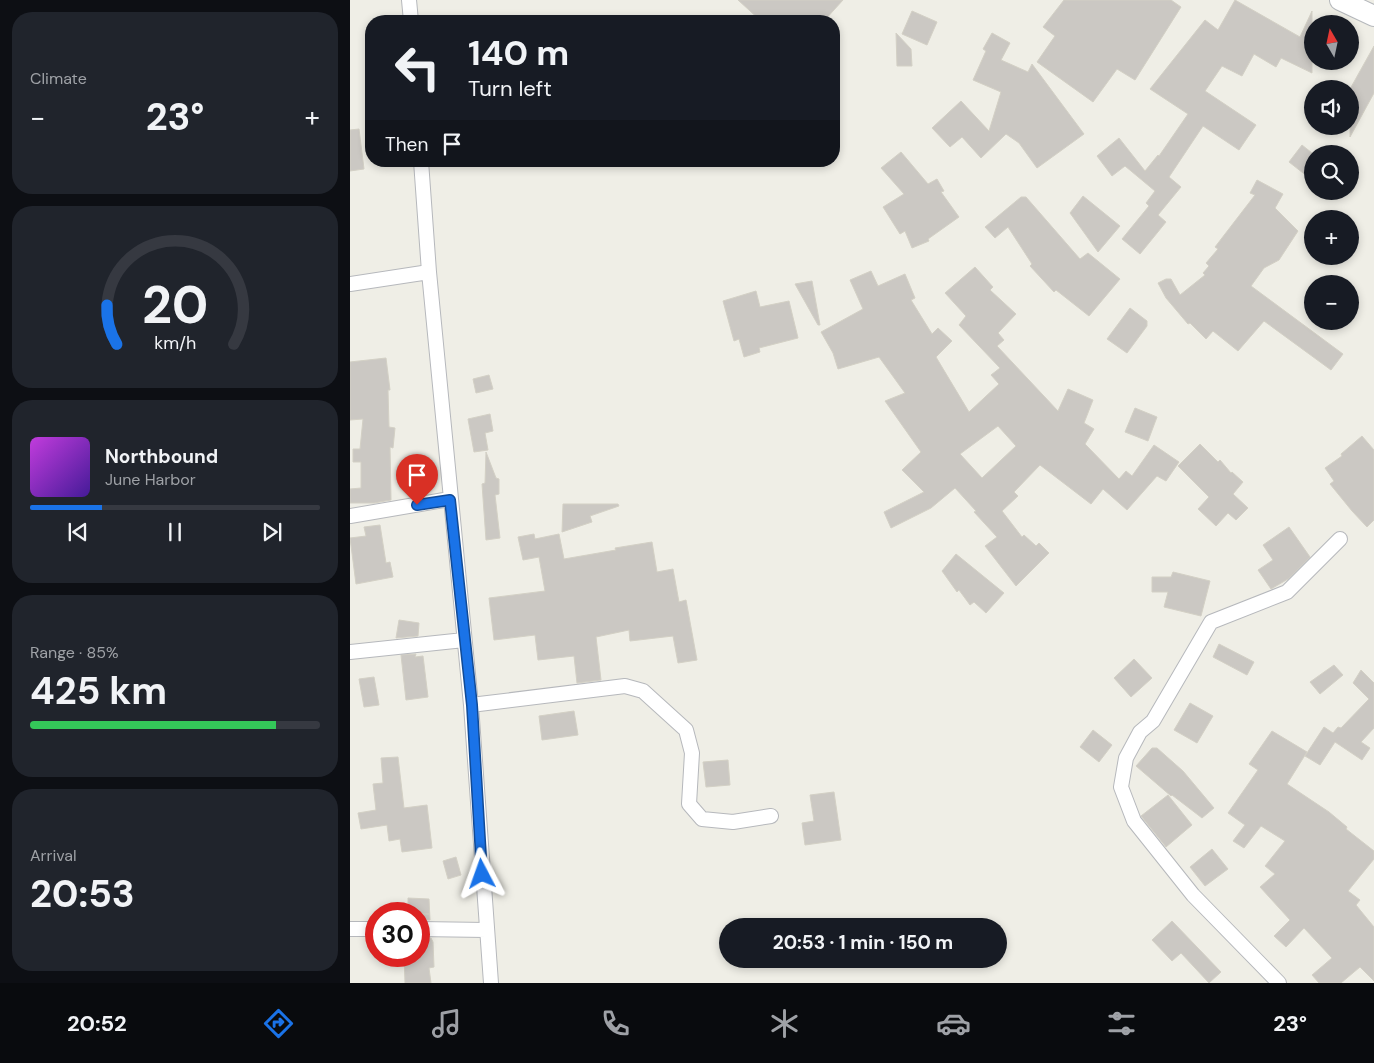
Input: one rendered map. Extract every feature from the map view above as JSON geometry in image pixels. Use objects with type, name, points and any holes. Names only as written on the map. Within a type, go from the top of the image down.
[{"type":"main road","points":[[1340,0],[1374,16]]},
{"type":"street","points":[[409,0],[410,15]]},
{"type":"street","points":[[421,167],[450,500],[472,705],[491,983]]},
{"type":"street","points":[[350,284],[429,272]]},
{"type":"street","points":[[350,516],[450,500]]},
{"type":"street","points":[[1279,983],[1193,895],[1134,821],[1121,787],[1126,758],[1140,732],[1153,721],[1211,622],[1287,592],[1340,539]]},
{"type":"street","points":[[350,652],[464,640]]},
{"type":"street","points":[[472,705],[625,686],[643,691],[686,730],[692,753],[689,804],[702,819],[733,822],[771,816]]},
{"type":"street","points":[[350,929],[365,929]]},
{"type":"street","points":[[430,929],[486,930]]},
{"type":"building","points":[[738,0],[843,0],[829,15],[754,15]]},
{"type":"building","points":[[1064,0],[1171,0],[1181,7],[1135,80],[1117,69],[1093,102],[1037,62],[1055,36],[1043,27]]},
{"type":"building","points":[[1235,0],[1300,37],[1304,28],[1304,69],[1281,58],[1276,67],[1254,54],[1242,76],[1222,66],[1205,91],[1256,125],[1239,150],[1203,126],[1169,177],[1181,187],[1158,215],[1166,222],[1140,254],[1122,239],[1149,206],[1146,203],[1155,191],[1125,166],[1112,176],[1097,156],[1119,138],[1145,171],[1159,156],[1188,114],[1150,89],[1205,20],[1218,30]]},
{"type":"building","points":[[912,11],[937,22],[927,45],[902,34]]},
{"type":"building","points":[[896,33],[911,49],[912,66],[897,66]]},
{"type":"building","points":[[992,33],[1010,43],[1001,60],[1028,72],[1032,64],[1084,134],[1037,168],[1019,143],[1006,134],[981,158],[962,137],[950,147],[932,128],[961,101],[989,131],[1001,92],[973,80],[986,51],[983,49]]},
{"type":"building","points":[[1374,46],[1374,93],[1359,120],[1359,80],[1355,80]]},
{"type":"building","points":[[359,129],[364,169],[350,171],[350,130]]},
{"type":"building","points":[[1302,145],[1304,147],[1304,174],[1289,162]]},
{"type":"building","points":[[901,152],[928,184],[937,179],[944,191],[941,192],[959,217],[928,239],[929,241],[912,248],[905,231],[900,234],[883,207],[904,194],[881,168]]},
{"type":"building","points":[[1257,180],[1283,194],[1275,208],[1298,231],[1279,260],[1264,268],[1251,286],[1304,325],[1304,330],[1311,330],[1343,354],[1331,370],[1264,321],[1238,351],[1213,331],[1206,339],[1190,323],[1188,324],[1166,298],[1158,283],[1171,279],[1180,295],[1205,275],[1203,273],[1209,266],[1206,263],[1218,249],[1215,247],[1255,195],[1250,193]]},
{"type":"building","points":[[1083,196],[1120,226],[1098,252],[1070,213]]},
{"type":"building","points":[[1021,197],[1026,197],[1080,259],[1088,253],[1120,279],[1089,316],[1056,290],[1054,292],[1030,266],[1032,264],[1008,227],[995,238],[985,227]]},
{"type":"building","points":[[975,267],[993,287],[990,290],[1016,314],[998,333],[1004,340],[997,346],[1058,411],[1068,389],[1093,400],[1084,423],[1094,429],[1085,444],[1119,479],[1126,471],[1132,476],[1154,445],[1179,462],[1166,481],[1157,476],[1127,510],[1103,489],[1091,504],[1040,465],[1014,492],[1018,496],[1002,511],[1022,537],[1024,535],[1036,546],[1039,543],[1049,553],[1016,586],[985,546],[997,537],[955,488],[931,508],[891,528],[884,512],[924,492],[902,470],[921,452],[885,401],[905,393],[879,357],[838,369],[833,353],[821,332],[863,309],[850,280],[871,271],[878,286],[905,274],[915,298],[911,300],[932,334],[938,328],[952,341],[936,357],[969,412],[999,384],[991,375],[1000,368],[959,325],[966,316],[945,293]],"holes":[[[998,426],[1016,446],[982,478],[960,454]]]},
{"type":"building","points":[[812,281],[820,325],[818,325],[795,284]]},
{"type":"building","points":[[756,291],[760,307],[789,301],[798,338],[759,348],[760,352],[744,357],[739,339],[734,341],[723,301]]},
{"type":"building","points":[[1130,308],[1147,321],[1147,326],[1127,353],[1107,339]]},
{"type":"building","points":[[386,358],[390,390],[388,390],[389,427],[395,428],[393,448],[390,447],[391,500],[374,503],[350,503],[350,489],[361,488],[361,462],[353,462],[353,449],[360,449],[363,419],[350,420],[350,362]]},
{"type":"building","points":[[489,375],[493,389],[476,393],[473,379]]},
{"type":"building","points":[[1135,408],[1157,417],[1148,441],[1125,432]]},
{"type":"building","points":[[490,414],[493,431],[485,433],[488,450],[474,452],[468,419]]},
{"type":"building","points":[[1362,436],[1374,450],[1374,520],[1367,527],[1330,484],[1334,481],[1325,468],[1342,456],[1341,454]]},
{"type":"building","points":[[1200,444],[1218,462],[1220,460],[1231,473],[1243,482],[1233,494],[1248,508],[1236,520],[1228,513],[1216,526],[1198,509],[1209,497],[1178,466]]},
{"type":"building","points":[[486,452],[496,478],[499,479],[499,494],[495,495],[500,538],[486,540],[482,484],[485,483]]},
{"type":"building","points":[[563,504],[618,504],[619,506],[590,516],[592,522],[562,532]]},
{"type":"building","points":[[380,525],[386,563],[390,562],[393,577],[356,584],[350,538],[366,536],[364,527]]},
{"type":"building","points":[[1289,527],[1310,557],[1288,579],[1271,589],[1258,570],[1273,560],[1263,545]]},
{"type":"building","points":[[534,534],[535,539],[559,534],[564,559],[652,542],[657,572],[673,569],[679,602],[686,600],[697,660],[678,663],[673,636],[630,641],[629,630],[596,637],[601,680],[577,683],[574,656],[538,660],[535,635],[494,640],[489,598],[545,591],[539,557],[523,560],[518,537]]},
{"type":"building","points":[[956,554],[1004,593],[986,613],[974,602],[970,605],[959,590],[957,592],[942,571]]},
{"type":"building","points":[[1173,572],[1210,581],[1201,616],[1164,607],[1168,592],[1152,592],[1152,577],[1171,577]]},
{"type":"building","points":[[399,620],[419,623],[418,636],[396,638]]},
{"type":"building","points":[[1219,644],[1254,662],[1247,675],[1213,657]]},
{"type":"building","points":[[416,654],[415,657],[423,656],[428,697],[406,700],[401,655]]},
{"type":"building","points":[[1134,659],[1152,678],[1131,697],[1114,678]]},
{"type":"building","points":[[1334,665],[1343,675],[1320,694],[1310,682]]},
{"type":"building","points":[[1361,670],[1374,683],[1374,728],[1361,742],[1370,748],[1362,760],[1335,742],[1320,765],[1305,756],[1324,727],[1333,733],[1338,727],[1341,728],[1369,699],[1353,683]]},
{"type":"building","points":[[374,677],[379,705],[364,707],[359,679]]},
{"type":"building","points":[[1190,703],[1213,716],[1197,743],[1174,730]]},
{"type":"building","points":[[574,711],[578,735],[542,740],[539,716]]},
{"type":"building","points":[[1093,730],[1112,745],[1099,762],[1080,747]]},
{"type":"building","points":[[1272,731],[1307,752],[1287,784],[1329,812],[1347,827],[1346,829],[1374,851],[1374,859],[1348,891],[1360,900],[1356,905],[1374,927],[1374,981],[1360,967],[1341,983],[1319,983],[1312,975],[1332,958],[1304,928],[1286,947],[1274,936],[1290,920],[1260,887],[1275,874],[1265,866],[1285,841],[1261,826],[1244,848],[1233,841],[1245,825],[1228,813],[1258,770],[1249,764]]},
{"type":"building","points":[[1152,748],[1157,748],[1183,771],[1214,808],[1202,818],[1171,796],[1136,766]]},
{"type":"building","points":[[398,757],[404,808],[427,805],[432,848],[402,852],[400,839],[389,841],[387,825],[361,829],[358,813],[376,810],[373,784],[383,783],[381,758]]},
{"type":"building","points":[[728,760],[730,785],[706,787],[703,762]]},
{"type":"building","points":[[834,792],[841,840],[805,845],[802,823],[814,821],[810,795]]},
{"type":"building","points":[[1168,795],[1192,825],[1166,847],[1141,816]]},
{"type":"building","points":[[1212,849],[1228,869],[1205,886],[1190,867]]},
{"type":"building","points":[[456,857],[461,875],[448,879],[443,861]]},
{"type":"building","points":[[408,898],[429,899],[429,902],[408,902]]},
{"type":"building","points":[[1172,921],[1221,972],[1209,983],[1181,953],[1172,961],[1152,940]]},
{"type":"building","points":[[431,938],[433,942],[434,967],[429,968],[431,983],[405,983],[404,967],[430,967]]},
{"type":"route","points":[[417,505],[450,500],[472,705],[482,874]]}]
